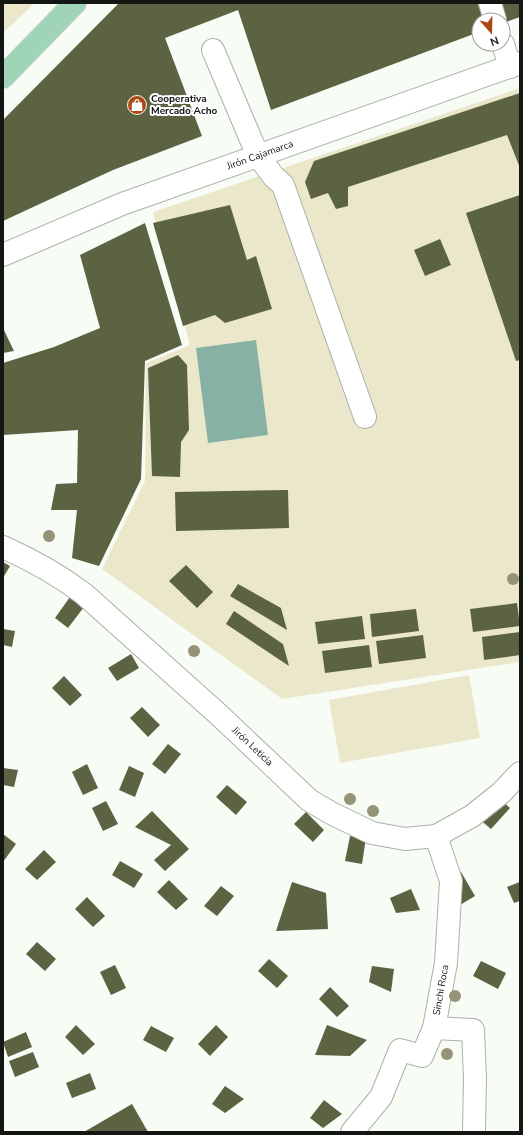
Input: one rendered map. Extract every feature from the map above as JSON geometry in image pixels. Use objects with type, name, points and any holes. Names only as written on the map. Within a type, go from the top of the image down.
[{"type":"main road","points":[[3,76],[75,3]]},
{"type":"street","points":[[213,50],[258,156],[274,177],[283,185],[365,417]]},
{"type":"street","points":[[508,52],[515,65]]},
{"type":"street","name":"Jirón Cajamarca","points":[[3,255],[122,204],[515,65]]},
{"type":"street","name":"Jirón Leticia","points":[[3,547],[28,558],[63,578],[105,611],[309,800],[331,813],[372,833],[405,839],[436,836],[452,829],[472,816],[501,793],[520,773]]},
{"type":"street","name":"Sinchi Roca","points":[[436,836],[451,881],[446,963],[434,1028],[473,1030],[475,1078],[474,1132]]},
{"type":"street","points":[[352,1132],[381,1097],[400,1050],[422,1056],[434,1028]]},
{"type":"shaded area","points":[[3,3],[35,3],[3,33]]},
{"type":"shaded area","points":[[520,88],[520,662],[282,699],[102,569],[145,481],[146,363],[190,345],[153,212]]},
{"type":"shaded area","points":[[469,675],[480,738],[340,763],[329,700]]},
{"type":"water","points":[[256,340],[268,435],[208,443],[196,348]]},
{"type":"building","points":[[119,3],[520,3],[520,17],[511,20],[511,12],[471,12],[471,35],[271,110],[238,10],[165,38],[202,136],[113,170],[3,221],[3,120]]},
{"type":"building","points":[[520,93],[520,168],[507,135],[348,187],[348,206],[336,209],[328,193],[311,199],[305,182],[314,161]]},
{"type":"building","points":[[520,195],[520,360],[516,361],[466,213]]},
{"type":"building","points":[[230,205],[247,260],[256,256],[272,309],[225,323],[215,315],[183,326],[153,223]]},
{"type":"building","points":[[145,223],[182,345],[145,361],[141,479],[99,566],[72,558],[77,510],[51,510],[56,484],[77,483],[78,430],[3,435],[3,363],[54,347],[100,328],[80,255]]},
{"type":"building","points":[[440,239],[451,265],[425,276],[414,250]]},
{"type":"building","points":[[3,328],[14,351],[3,353]]},
{"type":"building","points":[[178,355],[187,365],[189,430],[181,442],[180,477],[152,476],[148,368]]},
{"type":"building","points":[[288,490],[289,528],[176,531],[175,492]]},
{"type":"building","points":[[3,562],[10,566],[3,578]]},
{"type":"building","points":[[186,565],[213,592],[197,608],[169,581]]},
{"type":"building","points":[[238,584],[281,608],[287,630],[230,596]]},
{"type":"building","points":[[70,597],[84,607],[68,628],[55,618]]},
{"type":"building","points":[[517,603],[520,626],[473,632],[470,609]]},
{"type":"building","points":[[416,609],[419,631],[372,637],[370,614]]},
{"type":"building","points":[[234,611],[283,644],[289,666],[226,624]]},
{"type":"building","points":[[362,616],[365,639],[318,644],[315,622]]},
{"type":"building","points":[[3,629],[15,631],[12,647],[3,645]]},
{"type":"building","points":[[520,632],[520,655],[484,660],[482,637]]},
{"type":"building","points":[[423,635],[426,658],[379,664],[376,641]]},
{"type":"building","points":[[369,645],[372,667],[325,673],[322,651]]},
{"type":"building","points":[[131,654],[139,668],[117,681],[108,668]]},
{"type":"building","points":[[64,676],[82,695],[70,706],[52,688]]},
{"type":"building","points":[[142,707],[160,725],[148,737],[130,718]]},
{"type":"building","points":[[168,744],[181,754],[165,774],[152,764]]},
{"type":"building","points":[[87,764],[98,788],[83,795],[72,772]]},
{"type":"building","points":[[129,766],[144,773],[135,797],[119,790]]},
{"type":"building","points":[[3,768],[18,770],[14,787],[3,785]]},
{"type":"building","points":[[227,785],[247,802],[236,815],[216,797]]},
{"type":"building","points":[[497,796],[510,808],[491,829],[478,818]]},
{"type":"building","points":[[106,801],[118,824],[103,831],[92,808]]},
{"type":"building","points":[[152,811],[189,849],[165,871],[154,860],[171,845],[135,827]]},
{"type":"building","points":[[306,812],[324,830],[313,842],[294,824]]},
{"type":"building","points":[[3,834],[16,844],[3,862]]},
{"type":"building","points":[[350,836],[366,838],[362,864],[345,861]]},
{"type":"building","points":[[44,850],[56,862],[37,880],[25,869]]},
{"type":"building","points":[[120,861],[143,874],[134,888],[112,875]]},
{"type":"building","points":[[461,872],[475,896],[460,905],[446,881]]},
{"type":"building","points":[[169,880],[188,899],[176,910],[157,892]]},
{"type":"building","points":[[292,882],[326,893],[328,929],[276,931]]},
{"type":"building","points":[[520,882],[520,901],[514,903],[507,887]]},
{"type":"building","points":[[221,886],[234,896],[217,916],[204,906]]},
{"type":"building","points":[[411,889],[420,910],[396,913],[390,898]]},
{"type":"building","points":[[87,897],[105,916],[93,927],[75,909]]},
{"type":"building","points":[[37,942],[56,959],[45,971],[26,954]]},
{"type":"building","points":[[269,959],[288,976],[277,988],[258,971]]},
{"type":"building","points":[[481,961],[506,973],[498,989],[473,976]]},
{"type":"building","points":[[115,965],[126,988],[111,995],[100,972]]},
{"type":"building","points":[[372,966],[394,969],[391,992],[369,982]]},
{"type":"building","points":[[330,987],[349,1006],[337,1017],[319,999]]},
{"type":"building","points":[[76,1025],[95,1044],[83,1055],[65,1037]]},
{"type":"building","points":[[216,1025],[228,1037],[210,1056],[198,1044]]},
{"type":"building","points":[[327,1025],[367,1040],[350,1056],[315,1055]]},
{"type":"building","points":[[151,1026],[174,1038],[166,1052],[143,1040]]},
{"type":"building","points":[[26,1032],[32,1047],[8,1057],[3,1042]]},
{"type":"building","points":[[33,1052],[39,1067],[15,1077],[9,1061]]},
{"type":"building","points":[[90,1073],[96,1089],[72,1098],[66,1083]]},
{"type":"building","points":[[225,1086],[244,1099],[225,1113],[212,1104]]},
{"type":"building","points":[[324,1100],[342,1114],[323,1128],[310,1118]]},
{"type":"building","points":[[132,1104],[148,1132],[84,1132]]},
{"type":"place","name":"Cooperativa Mercado Acho","points":[[137,105]]}]
